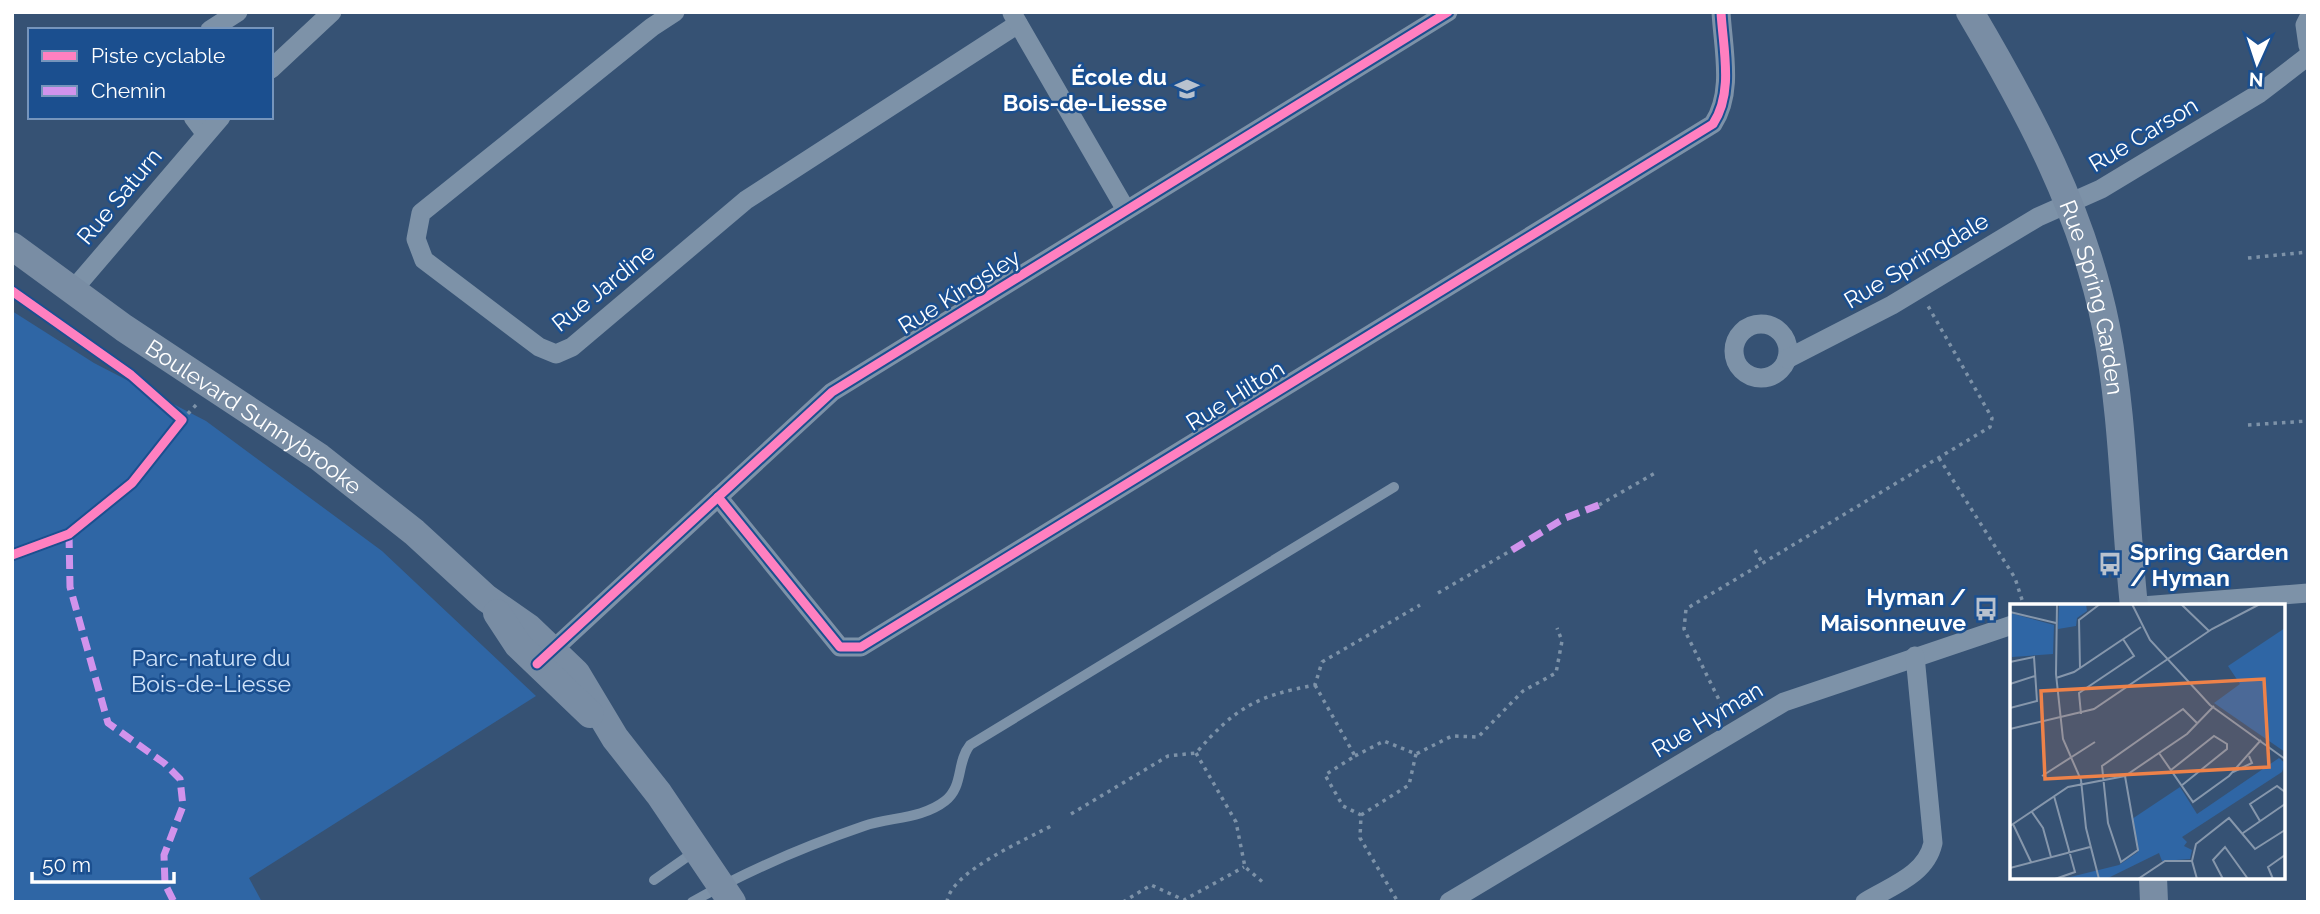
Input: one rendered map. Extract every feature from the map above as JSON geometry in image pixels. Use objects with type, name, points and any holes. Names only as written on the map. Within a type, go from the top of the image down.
[{"type":"street","points":[[213,28],[238,12]]},
{"type":"street","points":[[273,67],[331,12]]},
{"type":"street","name":"Rue Jardine","points":[[675,12],[652,27],[421,213],[416,239],[424,260],[539,347],[556,354],[572,348],[747,200],[1015,18]]},
{"type":"street","name":"Rue Kingsley","points":[[545,657],[832,392],[1448,12]]},
{"type":"street","name":"Rue Hilton","points":[[718,497],[840,647],[861,647],[1713,124],[1723,109],[1726,92],[1721,12]]},
{"type":"street","name":"Rue Spring Garden","points":[[1970,12],[2038,131],[2069,203],[2094,280],[2110,349],[2134,604]]},
{"type":"street","points":[[1015,18],[1126,210]]},
{"type":"street","points":[[2308,19],[2305,25],[2308,46]]},
{"type":"street","name":"Rue Carson","points":[[2069,203],[2101,189],[2260,93],[2308,56]]},
{"type":"street","name":"Rue Saturn","points":[[72,291],[199,125],[216,119]]},
{"type":"street","name":"Rue Springdale","points":[[1787,359],[1815,347],[2038,217],[2069,203]]},
{"type":"street","name":"Boulevard Sunnybrooke","points":[[12,246],[72,291],[342,474],[414,531],[486,598],[529,628],[545,657],[576,673],[615,738],[727,894]]},
{"type":"street","points":[[2168,604],[2308,593]]},
{"type":"street","name":"Rue Hyman","points":[[1449,902],[1784,702],[2010,626]]},
{"type":"street","points":[[1865,902],[1921,868],[1930,859],[1933,843],[1915,656]]},
{"type":"street","points":[[2153,879],[2154,902]]},
{"type":"lane","points":[[692,902],[727,894],[800,848],[868,824],[935,808],[947,800],[958,785],[961,756],[970,745],[1394,487]]},
{"type":"lane","points":[[654,880],[697,850]]},
{"type":"path","points":[[2248,258],[2308,252]]},
{"type":"path","points":[[1734,731],[1684,629],[1686,609],[1990,427],[1992,418],[1918,288]]},
{"type":"path","points":[[174,431],[178,418],[198,403]]},
{"type":"path","points":[[2248,425],[2308,421]]},
{"type":"path","points":[[1939,457],[2015,578],[2023,604]]},
{"type":"path","points":[[1599,505],[1657,472]]},
{"type":"path","points":[[1438,593],[1512,550]]},
{"type":"path","points":[[1755,550],[1762,562]]},
{"type":"path","points":[[1355,756],[1315,685],[1322,662],[1420,604]]},
{"type":"path","points":[[1361,815],[1343,806],[1325,775],[1384,741],[1416,754],[1452,736],[1478,737],[1523,691],[1556,673],[1562,641],[1557,628]]},
{"type":"path","points":[[1071,814],[1168,756],[1196,754],[1223,722],[1270,693],[1315,685]]},
{"type":"path","points":[[1196,754],[1236,822],[1245,867],[1265,884]]},
{"type":"path","points":[[1361,815],[1409,785],[1416,754]]},
{"type":"path","points":[[1361,815],[1360,838],[1398,902]]},
{"type":"path","points":[[947,902],[948,895],[961,877],[1053,825]]},
{"type":"path","points":[[1123,902],[1151,885],[1184,900],[1245,867]]},
{"type":"green space","name":"Parc-nature du Bois-de-Liesse","points":[[12,311],[94,363],[206,421],[382,551],[536,696],[249,878],[262,902],[12,902]]},
{"type":"marked path","points":[[1512,550],[1565,518],[1599,505]]},
{"type":"marked path","points":[[69,534],[70,587],[108,723],[164,763],[180,779],[183,806],[164,855],[165,884],[174,902]]},
{"type":"cycle path","points":[[537,664],[832,392],[1448,12]]},
{"type":"cycle path","points":[[718,497],[840,647],[861,647],[1713,124],[1719,112],[1725,84],[1721,12]]},
{"type":"cycle path","points":[[12,291],[131,375],[182,420],[132,483],[69,534],[12,555]]},
{"type":"place","name":"École du Bois-de-Liesse","points":[[1187,89]]},
{"type":"place","name":"Spring Garden / Hyman","points":[[2110,564]]},
{"type":"place","name":"Hyman / Maisonneuve","points":[[1986,609]]}]
